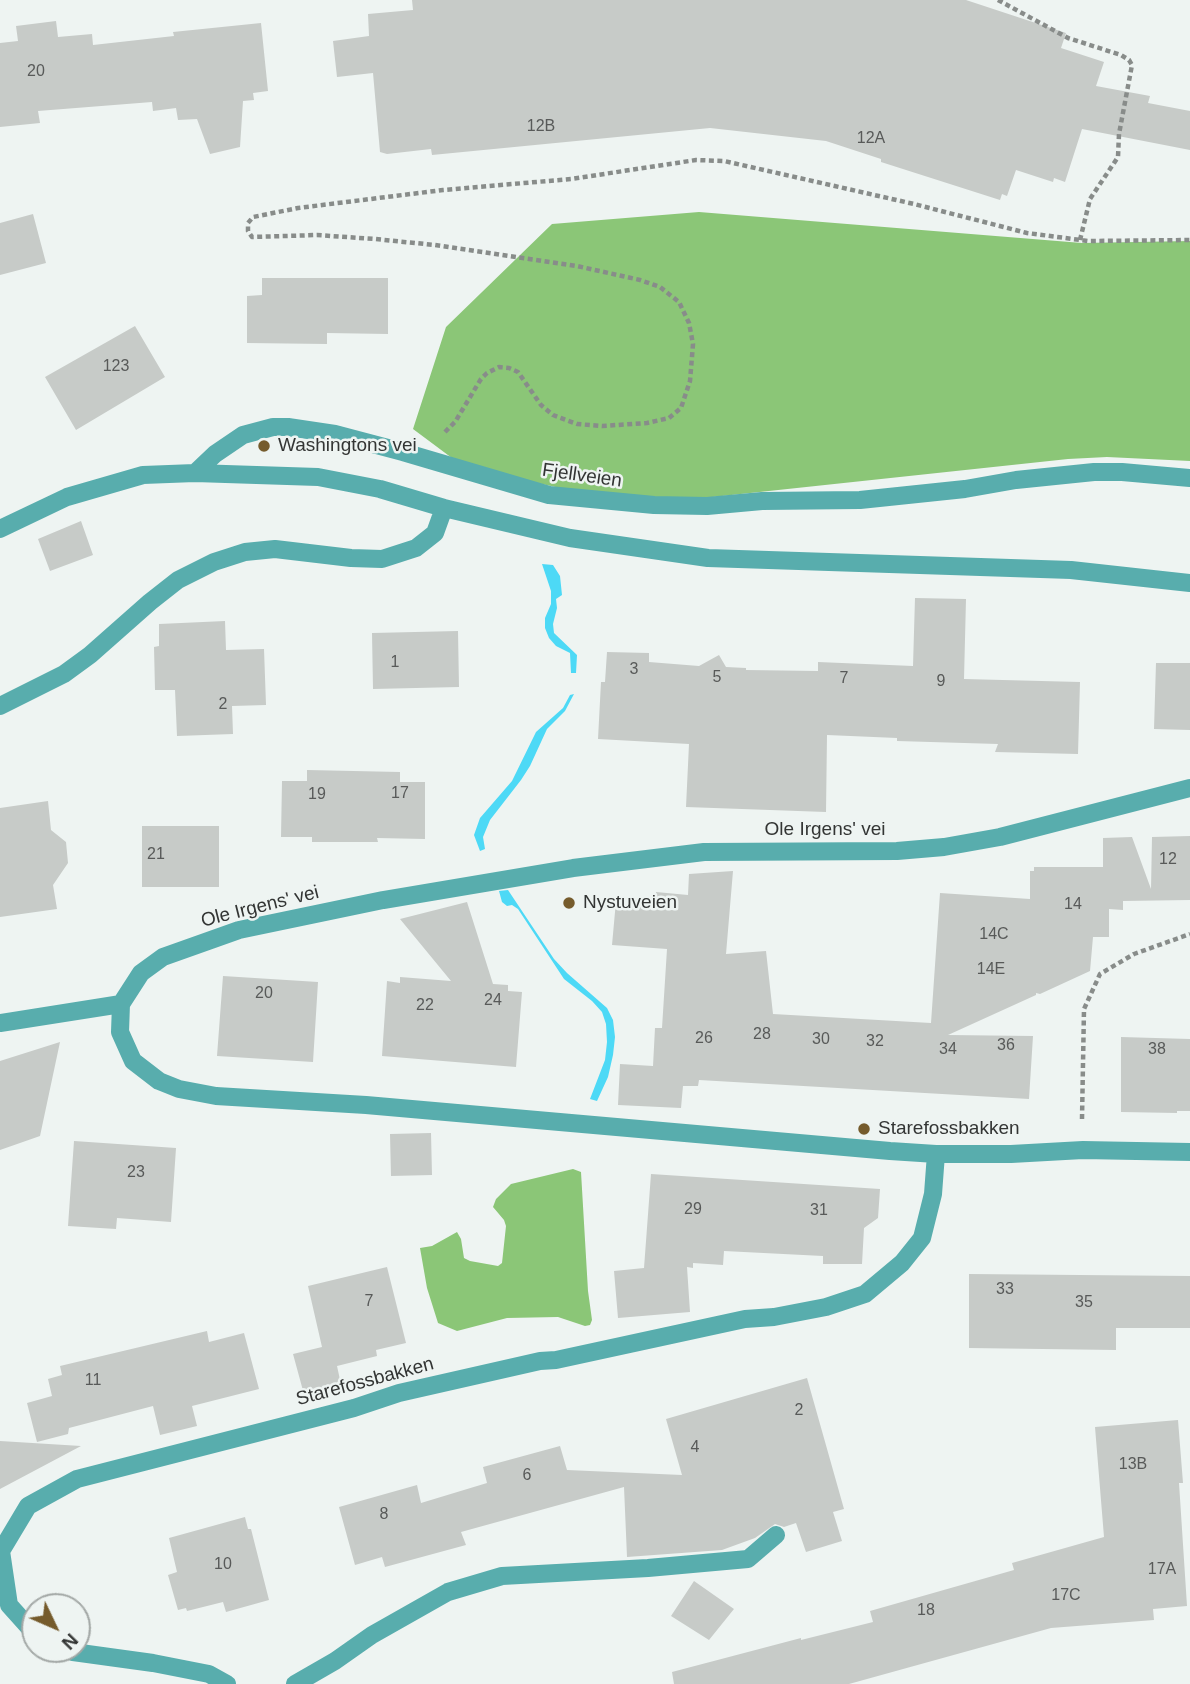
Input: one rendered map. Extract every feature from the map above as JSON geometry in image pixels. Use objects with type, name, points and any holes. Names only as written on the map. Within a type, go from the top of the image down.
[{"type":"street","name":"Fjellveien","points":[[195,473],[215,454],[243,435],[273,427],[288,427],[335,434],[549,495],[641,504],[708,506],[762,501],[860,500],[1094,472],[1190,478]]},
{"type":"street","points":[[0,529],[67,497],[143,475],[195,473],[317,477],[380,489],[444,508],[570,538],[708,558],[1071,570],[1190,583]]},
{"type":"street","points":[[0,706],[64,674],[178,580],[214,562],[245,552],[275,549],[382,559],[416,548],[435,533],[444,508]]},
{"type":"street","name":"Ole Irgens' vei","points":[[121,1004],[141,973],[163,957],[239,930],[383,900],[573,868],[705,852],[944,847],[1000,837],[1190,788]]},
{"type":"street","points":[[0,1023],[121,1004],[120,1032],[133,1061],[159,1082],[216,1096],[366,1105],[936,1154],[1083,1150],[1190,1152]]},
{"type":"street","name":"Starefossbakken","points":[[21,1618],[9,1605],[1,1550],[28,1506],[77,1479],[341,1412],[399,1393],[745,1319],[774,1317],[826,1307],[865,1294],[902,1263],[922,1238],[933,1194],[936,1154]]},
{"type":"street","points":[[295,1684],[447,1592],[502,1576],[748,1559],[776,1535]]},
{"type":"street","points":[[91,1654],[209,1674],[228,1684]]},
{"type":"path","points":[[998,0],[1068,38],[1121,55],[1132,65],[1119,134],[1118,157],[1090,199],[1080,240]]},
{"type":"path","points":[[444,433],[455,422],[481,379],[499,367],[518,372],[541,405],[553,415],[577,424],[647,423],[669,418],[681,408],[690,381],[693,344],[689,323],[680,303],[660,287],[576,266],[375,239],[317,235],[252,237],[248,231],[248,223],[253,217],[298,208],[570,179],[696,160],[724,161],[1027,233],[1080,240],[1190,240]]},
{"type":"path","points":[[1083,1150],[1081,1084],[1084,1009],[1100,974],[1134,954],[1190,934]]},
{"type":"green space","points":[[699,212],[1082,243],[1190,241],[1190,461],[1107,457],[1068,459],[638,505],[464,467],[413,429],[446,327],[552,224]]},
{"type":"green space","points":[[573,1169],[581,1172],[592,1320],[590,1325],[585,1326],[558,1317],[507,1318],[457,1331],[438,1323],[427,1288],[420,1248],[432,1246],[457,1232],[464,1258],[498,1266],[502,1263],[506,1226],[493,1207],[496,1199],[511,1184]]},
{"type":"water","points":[[542,564],[553,565],[560,576],[562,595],[556,599],[554,633],[577,655],[576,673],[571,673],[570,653],[556,646],[545,628],[551,591]]},
{"type":"water","points":[[574,694],[565,711],[547,729],[521,780],[490,820],[483,837],[485,849],[480,851],[474,835],[480,818],[512,781],[536,732],[563,708],[570,695]]},
{"type":"water","points":[[508,890],[554,959],[607,1008],[613,1020],[613,1055],[608,1077],[597,1101],[590,1099],[605,1060],[606,1024],[602,1012],[564,979],[518,909],[502,902],[499,891]]},
{"type":"building","points":[[412,0],[966,0],[1066,33],[1061,48],[1104,62],[1096,86],[1150,96],[1148,103],[1190,111],[1190,150],[1082,129],[1065,182],[1054,178],[1053,182],[1016,170],[1007,196],[1002,194],[1000,200],[881,162],[881,159],[826,141],[710,128],[432,155],[431,149],[387,154],[380,152],[373,73],[337,77],[333,41],[369,36],[368,14],[413,10]]},
{"type":"building","points":[[56,21],[58,37],[92,34],[93,45],[174,36],[173,32],[261,23],[268,91],[253,93],[254,100],[243,101],[240,147],[210,154],[197,119],[178,120],[176,108],[153,111],[152,102],[38,111],[40,123],[0,127],[0,43],[18,41],[16,26]]},
{"type":"building","points":[[33,214],[46,263],[0,275],[0,223]]},
{"type":"building","points":[[262,278],[388,278],[388,334],[327,333],[327,344],[247,343],[247,296],[262,295]]},
{"type":"building","points":[[135,326],[165,377],[76,430],[45,377]]},
{"type":"building","points":[[81,521],[93,555],[50,571],[38,539]]},
{"type":"building","points":[[915,598],[966,599],[964,679],[1080,682],[1078,754],[995,752],[998,744],[897,741],[897,738],[827,735],[826,812],[686,807],[689,744],[598,739],[601,682],[605,682],[607,652],[649,653],[649,662],[699,666],[719,655],[726,667],[746,670],[818,671],[818,662],[913,666]]},
{"type":"building","points":[[225,621],[226,650],[264,649],[266,705],[232,706],[233,734],[177,736],[175,690],[155,690],[154,647],[159,646],[159,624]]},
{"type":"building","points":[[458,631],[459,687],[373,689],[372,633]]},
{"type":"building","points":[[1156,663],[1190,663],[1190,730],[1154,729]]},
{"type":"building","points":[[307,770],[400,772],[400,782],[425,782],[425,839],[377,838],[378,842],[312,842],[312,837],[281,837],[282,781],[307,781]]},
{"type":"building","points":[[48,801],[51,830],[66,842],[68,863],[53,885],[57,909],[0,917],[0,808]]},
{"type":"building","points":[[142,826],[219,826],[219,887],[142,887]]},
{"type":"building","points":[[1190,836],[1190,900],[1123,901],[1123,910],[1109,909],[1109,937],[1093,937],[1090,971],[1040,994],[1036,993],[948,1035],[1033,1036],[1029,1099],[699,1080],[698,1086],[683,1086],[681,1108],[618,1105],[620,1064],[653,1066],[655,1028],[662,1028],[667,949],[612,945],[616,901],[655,904],[656,892],[688,895],[689,874],[733,871],[726,954],[766,951],[773,1014],[931,1023],[940,893],[1030,899],[1030,871],[1034,871],[1034,867],[1103,867],[1103,838],[1132,837],[1151,889],[1152,837]]},
{"type":"building","points":[[467,902],[493,984],[508,985],[508,991],[522,992],[516,1067],[382,1056],[387,981],[400,983],[400,977],[451,981],[400,919]]},
{"type":"building","points":[[223,976],[318,982],[313,1062],[217,1056]]},
{"type":"building","points":[[1121,1037],[1190,1039],[1190,1111],[1121,1112]]},
{"type":"building","points":[[60,1042],[40,1136],[0,1150],[0,1061]]},
{"type":"building","points":[[431,1133],[432,1175],[391,1176],[390,1134]]},
{"type":"building","points":[[74,1141],[176,1148],[171,1222],[117,1218],[116,1229],[68,1226]]},
{"type":"building","points":[[651,1174],[880,1189],[878,1218],[864,1228],[862,1264],[823,1264],[823,1256],[724,1251],[723,1265],[693,1263],[693,1268],[687,1267],[690,1312],[618,1318],[614,1271],[644,1268]]},
{"type":"building","points":[[387,1267],[406,1343],[376,1350],[377,1356],[337,1366],[342,1389],[305,1398],[293,1354],[322,1347],[308,1286]]},
{"type":"building","points":[[969,1274],[1190,1276],[1190,1328],[1116,1328],[1116,1350],[969,1348]]},
{"type":"building","points":[[207,1331],[209,1342],[244,1333],[259,1389],[192,1406],[197,1426],[160,1435],[153,1406],[69,1428],[68,1434],[37,1442],[27,1403],[52,1396],[48,1379],[62,1375],[60,1366]]},
{"type":"building","points":[[807,1378],[844,1509],[833,1512],[842,1541],[806,1552],[796,1523],[784,1527],[775,1524],[755,1538],[722,1550],[627,1557],[624,1487],[461,1532],[466,1545],[385,1567],[382,1557],[355,1565],[339,1507],[417,1485],[421,1503],[487,1483],[483,1467],[560,1446],[567,1470],[682,1475],[666,1419]]},
{"type":"building","points":[[1178,1420],[1187,1606],[1153,1609],[1154,1620],[1051,1628],[849,1684],[674,1684],[672,1672],[873,1622],[870,1611],[1014,1570],[1012,1563],[1104,1537],[1095,1427]]},
{"type":"building","points":[[0,1441],[81,1446],[0,1489]]},
{"type":"building","points":[[245,1517],[248,1529],[251,1529],[269,1600],[226,1612],[223,1602],[187,1611],[186,1608],[178,1610],[168,1575],[177,1572],[169,1538]]},
{"type":"building","points":[[694,1581],[734,1609],[709,1640],[671,1616]]},
{"type":"place","name":"Washingtons vei","points":[[264,446]]},
{"type":"place","name":"Nystuveien","points":[[569,903]]},
{"type":"place","name":"Starefossbakken","points":[[864,1129]]}]
